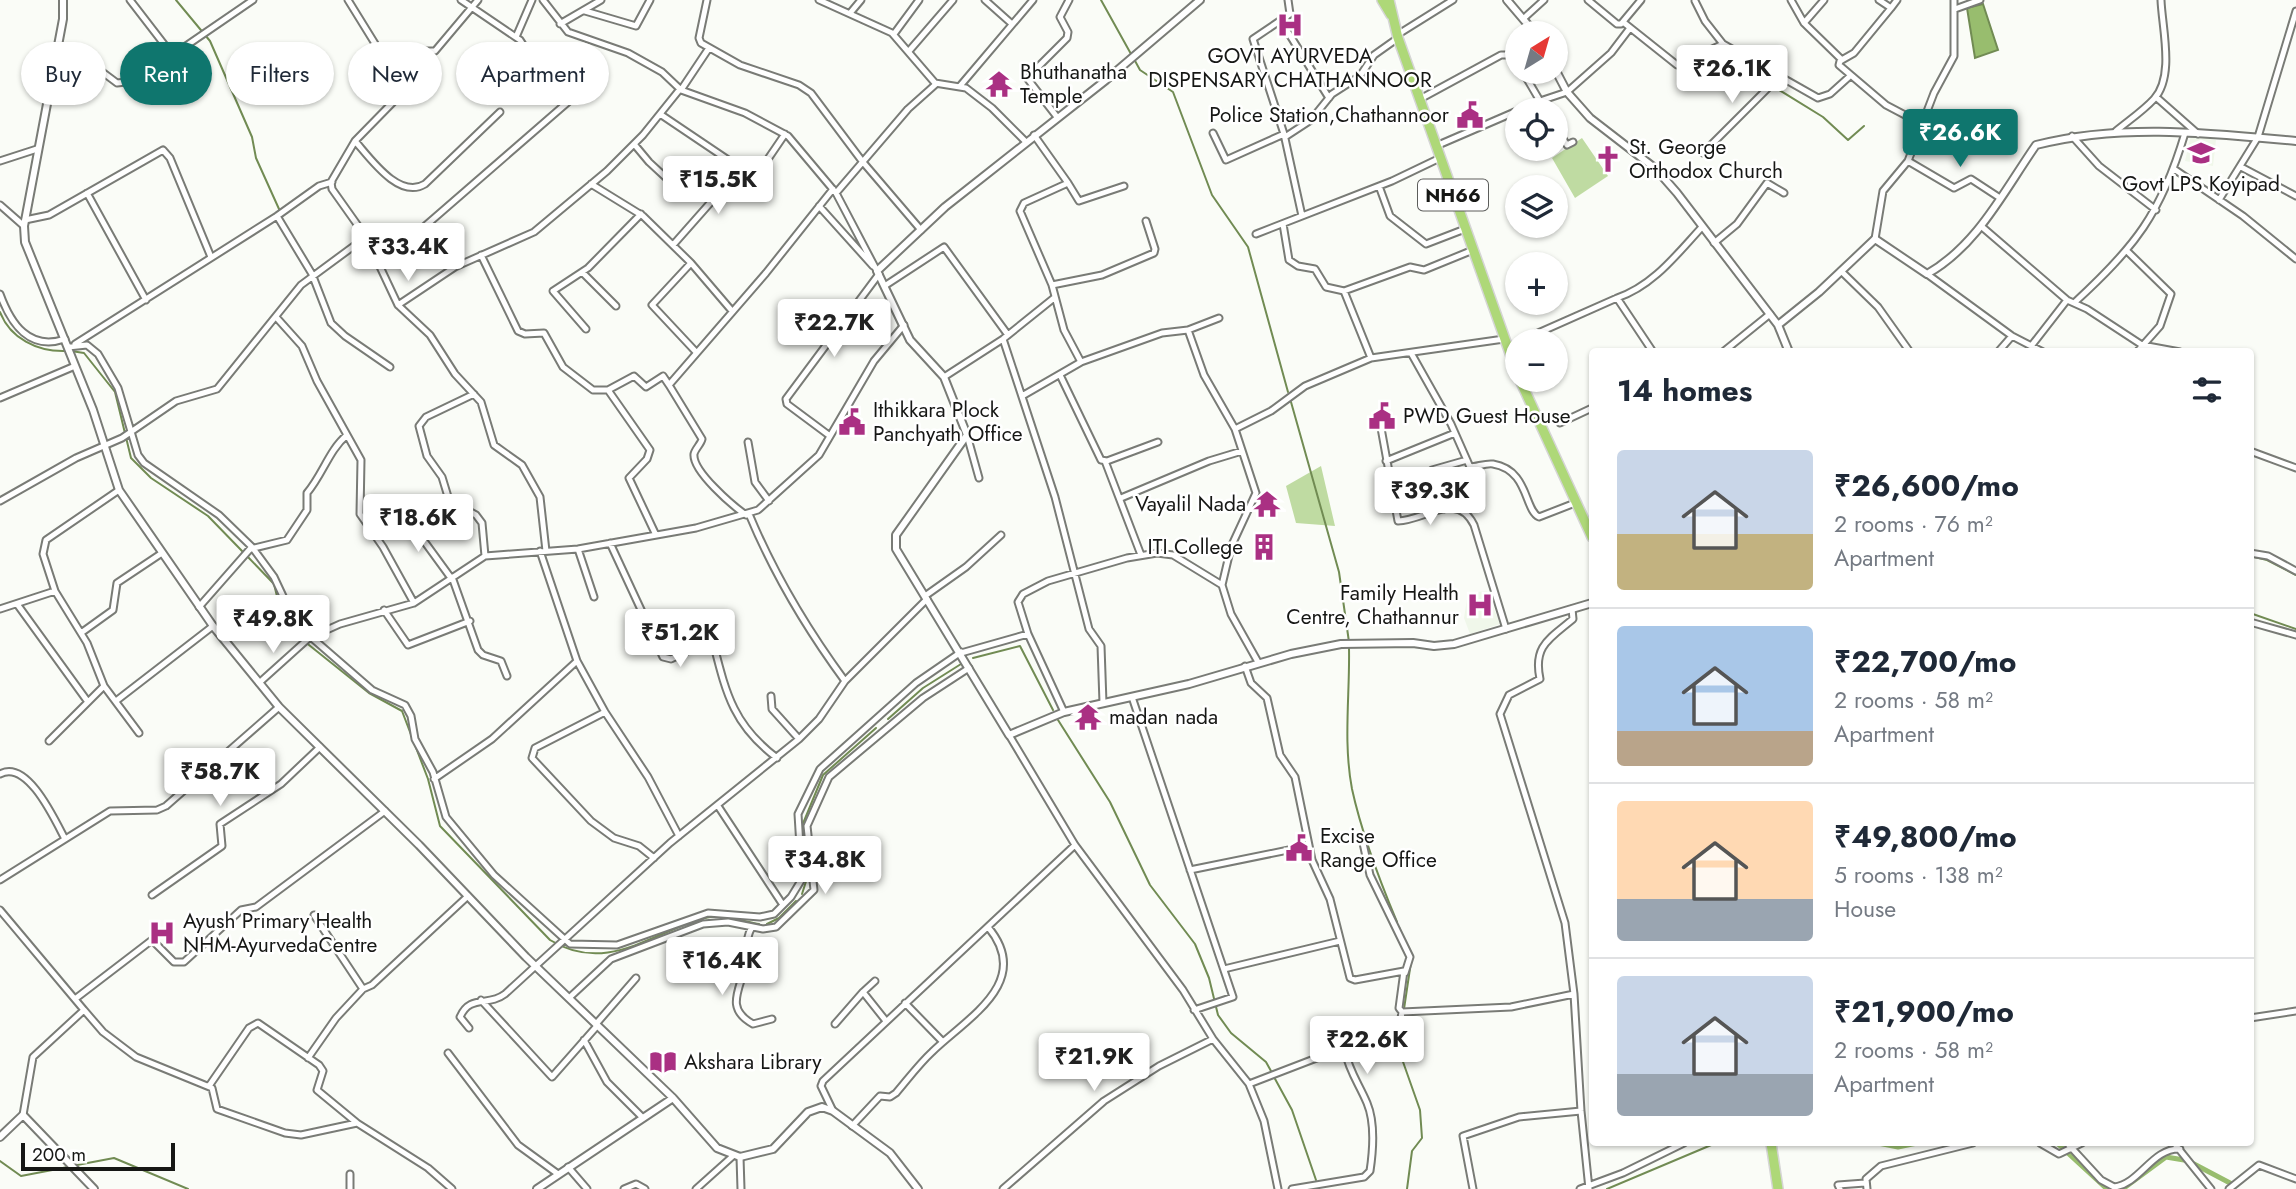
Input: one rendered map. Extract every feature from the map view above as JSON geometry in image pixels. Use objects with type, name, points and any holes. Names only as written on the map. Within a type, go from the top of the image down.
[{"type":"highway","name":"NH66","points":[[1382,0],[1391,15]]},
{"type":"highway","name":"NH66","points":[[1389,0],[1398,37],[1505,343]]},
{"type":"highway","points":[[1525,392],[1589,531]]},
{"type":"highway","points":[[1771,1146],[1778,1189]]},
{"type":"street","points":[[58,42],[63,19],[63,0]]},
{"type":"street","points":[[130,0],[162,42]]},
{"type":"street","points":[[191,42],[253,0]]},
{"type":"street","points":[[348,0],[374,42]]},
{"type":"street","points":[[375,255],[424,227],[477,178],[575,97],[574,91],[533,60],[516,37],[461,0]]},
{"type":"street","points":[[442,42],[478,0]]},
{"type":"street","points":[[516,37],[532,0]]},
{"type":"street","points":[[543,0],[568,32],[628,53],[662,72],[680,89],[745,113],[785,134],[799,147],[835,191],[886,285],[910,340],[925,360],[944,377],[967,435],[979,478]]},
{"type":"street","points":[[560,24],[601,0]]},
{"type":"street","points":[[585,11],[636,26],[650,0]]},
{"type":"street","points":[[707,0],[699,38],[709,48],[740,65],[806,89],[862,161],[921,230]]},
{"type":"street","points":[[818,0],[851,12],[894,34],[936,84],[960,86],[992,108],[1025,141]]},
{"type":"street","points":[[851,12],[861,0]]},
{"type":"street","points":[[894,34],[919,0]]},
{"type":"street","points":[[909,51],[953,0]]},
{"type":"street","points":[[985,0],[1012,24]]},
{"type":"street","points":[[960,86],[1033,0]]},
{"type":"street","points":[[1057,117],[1027,78],[1067,38],[1068,32],[1060,17],[1069,0]]},
{"type":"street","points":[[830,436],[788,404],[786,399],[878,272],[921,230],[1025,141],[1128,61],[1200,0]]},
{"type":"street","points":[[1288,0],[1290,14],[1253,39],[1284,135],[1302,216]]},
{"type":"street","points":[[1213,133],[1226,160],[1284,135],[1311,120],[1329,98],[1360,76],[1374,55],[1453,0]]},
{"type":"street","points":[[1507,0],[1523,19],[1544,0]]},
{"type":"street","points":[[1588,0],[1617,24],[1623,22],[1641,0]]},
{"type":"street","points":[[1696,0],[1704,21],[1723,44],[1818,97],[1830,94],[1850,76]]},
{"type":"street","points":[[1791,0],[1804,23],[1842,60]]},
{"type":"street","points":[[1804,23],[1824,0]]},
{"type":"street","points":[[1880,0],[1892,8]]},
{"type":"street","points":[[1897,0],[1854,52],[1839,65],[1897,112],[1922,124]]},
{"type":"street","points":[[1778,325],[1875,239],[1883,191],[1908,161],[1922,124],[1954,57],[1954,0]]},
{"type":"street","points":[[1955,9],[1980,0]]},
{"type":"street","points":[[2116,131],[2156,97],[2164,74],[2161,0]]},
{"type":"street","points":[[2219,200],[2258,137],[2296,11]]},
{"type":"street","points":[[1282,21],[1329,98]]},
{"type":"street","points":[[1623,22],[1677,65],[1723,44]]},
{"type":"street","points":[[1549,98],[1567,92],[1611,54],[1630,28]]},
{"type":"street","points":[[398,305],[455,267],[534,232],[634,144],[680,89],[709,48]]},
{"type":"street","points":[[1420,99],[1505,55]]},
{"type":"street","points":[[1703,153],[1780,76]]},
{"type":"street","points":[[668,384],[820,206],[908,109],[936,84]]},
{"type":"street","points":[[1563,84],[1590,118],[1656,169],[1770,314],[1778,325],[1787,348]]},
{"type":"street","points":[[2156,97],[2198,134]]},
{"type":"street","points":[[45,105],[24,223],[27,246],[70,349],[119,490],[213,626],[279,707],[536,967],[673,1098],[717,1148],[737,1156]]},
{"type":"street","points":[[390,105],[355,141],[332,181],[332,189],[366,237],[398,305],[430,335],[455,374],[474,394],[484,408],[494,445],[520,462],[540,497],[543,551],[577,661],[605,712],[648,777],[680,836]]},
{"type":"street","points":[[355,141],[388,177],[400,185],[416,188],[425,184],[500,112]]},
{"type":"street","points":[[660,114],[755,177],[785,134]]},
{"type":"street","points":[[1436,146],[1505,117]]},
{"type":"street","points":[[1927,274],[1946,263],[1981,226],[2036,145],[2072,135],[2116,131],[2296,141]]},
{"type":"street","points":[[2074,303],[2128,252],[2156,210],[2174,169],[2185,133]]},
{"type":"street","points":[[1034,135],[1079,201],[1124,186]]},
{"type":"street","points":[[2072,135],[2099,166],[2156,210]]},
{"type":"street","points":[[1568,144],[1573,142]]},
{"type":"street","points":[[634,144],[676,187]]},
{"type":"street","points":[[0,161],[37,149]]},
{"type":"street","points":[[24,223],[49,215],[165,151],[211,257]]},
{"type":"street","points":[[1256,234],[1379,186],[1440,158]]},
{"type":"street","points":[[1908,161],[1954,188],[1971,179],[2000,198]]},
{"type":"street","points":[[2241,167],[2296,197]]},
{"type":"street","points":[[673,245],[741,168]]},
{"type":"street","points":[[2174,169],[2296,258]]},
{"type":"street","points":[[70,349],[313,190],[332,181]]},
{"type":"street","points":[[1068,183],[1020,207],[1052,285],[1064,330],[1082,362]]},
{"type":"street","points":[[1714,243],[1737,224],[1766,183],[1784,193]]},
{"type":"street","points":[[591,184],[641,214],[691,263],[732,311]]},
{"type":"street","points":[[1379,186],[1390,216],[1426,244],[1465,229]]},
{"type":"street","points":[[87,193],[146,300]]},
{"type":"street","points":[[0,205],[24,223]]},
{"type":"street","points":[[820,206],[878,272]]},
{"type":"street","points":[[586,329],[553,293],[582,272],[641,214]]},
{"type":"street","points":[[277,216],[312,274],[331,323],[390,367]]},
{"type":"street","points":[[1052,285],[1102,275],[1154,253],[1146,221]]},
{"type":"street","points":[[1283,224],[1289,260],[1315,269],[1326,287],[1344,291],[1410,267],[1424,270],[1473,250]]},
{"type":"street","points":[[1981,226],[2067,300],[2142,345],[2158,348]]},
{"type":"street","points":[[1547,329],[1630,293],[1659,272],[1702,228]]},
{"type":"street","points":[[0,501],[76,458],[131,433],[176,401],[217,389],[312,274],[366,237]]},
{"type":"street","points":[[1875,239],[2012,336],[2037,348]]},
{"type":"street","points":[[886,285],[944,247],[1005,337],[1077,573],[1089,629],[1101,646],[1103,704]]},
{"type":"street","points":[[2128,252],[2171,294],[2160,326],[2140,348]]},
{"type":"street","points":[[481,255],[517,331],[525,334],[543,332],[568,372],[593,390],[607,390],[631,376],[646,387],[663,376],[702,439],[694,453],[696,461],[719,492],[747,515],[790,600],[845,681]]},
{"type":"street","points":[[691,263],[652,304],[696,352]]},
{"type":"street","points":[[1841,271],[1878,307],[1907,348]]},
{"type":"street","points":[[582,272],[616,306]]},
{"type":"street","points":[[1344,291],[1371,358]]},
{"type":"street","points":[[0,294],[15,327],[25,336],[50,343],[65,339]]},
{"type":"street","points":[[944,377],[1005,337],[1054,298]]},
{"type":"street","points":[[1617,298],[1650,348]]},
{"type":"street","points":[[2032,345],[2067,300]]},
{"type":"street","points":[[1728,348],[1770,314]]},
{"type":"street","points":[[276,317],[302,346],[317,381],[362,466],[358,490],[360,514],[394,565],[397,578],[414,603]]},
{"type":"street","points":[[1022,396],[1082,362],[1162,333],[1188,330],[1219,318]]},
{"type":"street","points":[[259,683],[311,638],[340,624],[414,603],[485,556],[578,549],[655,533],[696,528],[747,515],[769,501],[814,461],[874,362],[904,325]]},
{"type":"street","points":[[1188,330],[1204,375],[1235,429],[1256,493],[1231,547],[1222,585],[1231,614],[1258,662]]},
{"type":"street","points":[[2002,348],[2012,336]]},
{"type":"street","points":[[1235,429],[1270,411],[1305,386],[1371,358],[1505,343]]},
{"type":"street","points":[[70,349],[87,345],[98,354],[118,388],[138,455],[151,471],[219,515],[251,548],[274,577],[296,624],[311,638],[372,690],[405,705],[411,716],[415,739],[434,779],[442,809],[457,831],[494,875],[564,941],[575,946],[605,947],[640,939],[708,913],[776,927],[804,900],[815,884],[807,826],[829,777],[923,698],[969,668]]},
{"type":"street","points":[[1411,353],[1472,468],[1494,464],[1520,481],[1536,516],[1543,518],[1575,503]]},
{"type":"street","points":[[0,398],[75,366]]},
{"type":"street","points":[[1060,375],[1098,456],[1105,461],[1141,555]]},
{"type":"street","points":[[607,390],[650,450],[648,459],[629,478],[655,533]]},
{"type":"street","points":[[474,394],[426,417],[419,426],[427,456],[442,477],[449,500],[475,515],[482,523],[485,556]]},
{"type":"street","points":[[1560,424],[1589,410]]},
{"type":"street","points":[[1381,428],[1398,521],[1444,509],[1462,509],[1471,520],[1506,629]]},
{"type":"street","points":[[1386,461],[1455,433]]},
{"type":"street","points":[[199,607],[242,555],[251,548],[287,540],[307,510],[306,495],[321,477],[332,449],[347,435]]},
{"type":"street","points":[[967,435],[894,539],[896,549],[961,652],[998,721],[1074,845],[1183,990],[1213,1039],[1249,1084],[1264,1121],[1278,1189]]},
{"type":"street","points":[[748,442],[755,482],[769,501]]},
{"type":"street","points":[[1105,461],[1158,442]]},
{"type":"street","points":[[1121,499],[1168,481],[1197,466],[1242,451]]},
{"type":"street","points":[[2254,452],[2296,468]]},
{"type":"street","points":[[1444,509],[1432,470],[1467,460]]},
{"type":"street","points":[[119,490],[46,540],[43,554],[55,592],[81,634],[104,686],[139,733]]},
{"type":"street","points":[[405,515],[452,578],[480,653],[501,661],[507,676]]},
{"type":"street","points":[[469,1028],[460,1015],[481,1000],[495,1002],[654,858],[799,739],[819,719],[845,681],[926,598],[966,568],[1001,535]]},
{"type":"street","points":[[610,543],[663,657],[671,659],[713,642],[730,702],[758,742],[777,758]]},
{"type":"street","points":[[578,549],[594,597]]},
{"type":"street","points":[[1064,712],[1028,634],[1019,607],[1020,597],[1048,581],[1157,552],[1173,555],[1222,585]]},
{"type":"street","points":[[81,634],[113,610],[117,583],[162,553]]},
{"type":"street","points":[[2254,553],[2269,556],[2296,571]]},
{"type":"street","points":[[0,610],[55,592]]},
{"type":"street","points":[[17,604],[88,702]]},
{"type":"street","points":[[1009,735],[1064,712],[1210,679],[1258,662],[1340,644],[1413,643],[1434,646],[1506,629],[1589,604]]},
{"type":"street","points":[[1572,609],[1573,619],[1545,643],[1536,659],[1540,679],[1509,695],[1500,714],[1565,923],[1574,994],[1589,1188]]},
{"type":"street","points":[[384,610],[408,645],[470,621]]},
{"type":"street","points":[[2254,623],[2296,635]]},
{"type":"street","points":[[116,701],[213,626]]},
{"type":"street","points":[[569,998],[606,962],[618,956],[713,922],[752,927],[764,923],[795,894],[804,872],[796,824],[798,814],[820,769],[936,667],[961,652],[1028,634]]},
{"type":"street","points":[[434,779],[492,739],[577,661]]},
{"type":"street","points":[[1245,666],[1251,683],[1267,698],[1280,755],[1295,777],[1308,846],[1330,899],[1352,980],[1405,973]]},
{"type":"street","points":[[49,741],[104,686]]},
{"type":"street","points":[[771,696],[772,709],[799,739]]},
{"type":"street","points":[[1132,697],[1233,997],[1194,1010]]},
{"type":"street","points":[[0,880],[110,811],[157,810],[166,806],[279,707]]},
{"type":"street","points":[[605,712],[535,748],[532,758],[592,821],[614,838],[639,846],[654,858]]},
{"type":"street","points":[[878,717],[886,727]]},
{"type":"street","points":[[152,895],[222,846],[220,824],[281,784],[320,747]]},
{"type":"street","points":[[0,774],[8,770],[17,771],[26,779],[65,839]]},
{"type":"street","points":[[718,806],[783,905]]},
{"type":"street","points":[[75,999],[152,940],[174,962],[184,962],[241,910],[256,907],[384,811]]},
{"type":"street","points":[[1249,1084],[1314,1057],[1397,1043],[1402,1012],[1399,1008],[1410,957],[1370,875],[1363,844]]},
{"type":"street","points":[[833,1111],[821,1086],[822,1081],[1074,845]]},
{"type":"street","points":[[1190,870],[1308,846]]},
{"type":"street","points":[[795,894],[804,900]]},
{"type":"street","points":[[308,1058],[336,1018],[363,989],[372,985],[468,896]]},
{"type":"street","points":[[0,910],[103,1032],[136,1057],[209,1086],[213,1091],[217,1109],[285,1133],[318,1133],[357,1123]]},
{"type":"street","points":[[314,915],[363,989]]},
{"type":"street","points":[[752,927],[746,937],[747,959],[735,1001],[741,1017],[753,1024],[772,1019]]},
{"type":"street","points":[[852,1126],[880,1096],[890,1097],[896,1093],[943,1042],[990,1001],[1000,982],[1000,946],[988,927]]},
{"type":"street","points":[[1224,969],[1340,941]]},
{"type":"street","points":[[481,1000],[552,1077],[636,978]]},
{"type":"street","points":[[835,1024],[875,981]]},
{"type":"street","points":[[863,992],[886,1021]]},
{"type":"street","points":[[1402,1012],[1511,1007],[1574,994]]},
{"type":"street","points":[[905,1003],[943,1042]]},
{"type":"street","points":[[0,1137],[23,1115],[33,1057],[84,1010]]},
{"type":"street","points":[[2254,1017],[2296,1011]]},
{"type":"street","points":[[209,1086],[255,1023],[323,1071],[317,1090],[357,1123],[428,1168],[452,1189]]},
{"type":"street","points":[[1003,1189],[1104,1101],[1159,1066],[1213,1039]]},
{"type":"street","points":[[584,1040],[607,1082],[643,1118]]},
{"type":"street","points":[[1292,1189],[1364,1177],[1370,1171],[1368,1107],[1348,1068],[1345,1051]]},
{"type":"street","points":[[448,1053],[518,1145],[558,1174]]},
{"type":"street","points":[[537,1189],[673,1098]]},
{"type":"street","points":[[696,1189],[737,1156],[773,1149],[817,1107],[833,1111],[890,1153],[918,1189]]},
{"type":"street","points":[[1473,1189],[1463,1136],[1519,1117],[1581,1111]]},
{"type":"street","points":[[23,1115],[94,1189]]},
{"type":"street","points":[[1580,1189],[1589,1188],[1678,1146]]},
{"type":"street","points":[[2044,1146],[2055,1154],[2062,1153],[2070,1146],[2101,1180],[2113,1186],[2123,1185],[2163,1154],[2180,1150]]},
{"type":"street","points":[[2177,1146],[2211,1189]]},
{"type":"street","points":[[1840,1189],[1838,1185],[1866,1186],[1870,1173],[1881,1166],[1930,1148]]},
{"type":"street","points":[[737,1156],[741,1189]]},
{"type":"street","points":[[2229,1189],[2259,1165],[2296,1178]]},
{"type":"street","points":[[568,1167],[587,1189]]},
{"type":"street","points":[[350,1174],[350,1189]]},
{"type":"street","points":[[624,1189],[636,1184],[645,1189]]},
{"type":"shaded area","points":[[1983,4],[1998,50],[1975,58],[1967,8]]},
{"type":"shaded area","name":"Govt LPS Koyipad","points":[[2191,135],[2216,140],[2213,166],[2185,161]]},
{"type":"shaded area","points":[[1582,138],[1608,176],[1575,198],[1568,186],[1568,175],[1562,175],[1554,161],[1568,161],[1568,147]]},
{"type":"shaded area","points":[[1321,466],[1335,526],[1296,523],[1286,486]]},
{"type":"shaded area","name":"Family Health Centre, Chathannur","points":[[1487,591],[1500,624],[1470,634],[1464,618],[1468,593]]},
{"type":"waterway","points":[[176,0],[210,41],[252,137],[256,158],[279,209]]},
{"type":"waterway","points":[[1101,0],[1131,54]]},
{"type":"waterway","points":[[1134,59],[1140,70],[1173,92],[1212,195],[1248,247],[1288,392]]},
{"type":"waterway","points":[[1739,60],[1763,78]]},
{"type":"waterway","points":[[1776,88],[1823,117],[1848,140],[1864,126]]},
{"type":"waterway","points":[[0,312],[10,329],[26,342],[45,349],[66,351]]},
{"type":"waterway","points":[[71,351],[84,353],[115,392],[131,458],[151,478],[208,516],[243,552]]},
{"type":"waterway","points":[[1291,402],[1339,572],[1349,642]]},
{"type":"waterway","points":[[247,556],[274,584],[284,625],[369,693],[402,711],[428,779],[440,826],[550,940],[571,950],[610,952],[705,918],[725,917],[759,924]]},
{"type":"waterway","points":[[2254,557],[2267,560],[2296,575]]},
{"type":"waterway","points":[[2254,614],[2296,629]]},
{"type":"waterway","points":[[973,658],[1020,646],[1053,710]]},
{"type":"waterway","points":[[1349,648],[1347,736],[1352,789],[1372,857],[1397,922]]},
{"type":"waterway","points":[[888,719],[923,688],[961,664]]},
{"type":"waterway","points":[[1058,720],[1110,802],[1150,885],[1195,944],[1209,978],[1218,1015],[1231,1033],[1266,1062],[1271,1071]]},
{"type":"waterway","points":[[802,894],[809,872],[802,826],[823,775],[876,728]]},
{"type":"waterway","points":[[767,924],[779,918],[796,901]]},
{"type":"waterway","points":[[1399,927],[1403,938]]},
{"type":"waterway","points":[[1404,1009],[1412,955]]},
{"type":"waterway","points":[[1404,1016],[1402,1059],[1420,1110],[1422,1138],[1412,1151],[1407,1189]]},
{"type":"waterway","points":[[1274,1077],[1292,1110],[1316,1180]]},
{"type":"waterway","points":[[1607,1189],[1709,1146]]},
{"type":"waterway","points":[[1893,1146],[1903,1146]]},
{"type":"waterway","points":[[2060,1146],[2107,1189]]},
{"type":"waterway","points":[[2118,1189],[2124,1188],[2166,1157],[2184,1160]]},
{"type":"waterway","points":[[77,1165],[114,1158],[188,1189]]},
{"type":"waterway","points":[[0,1161],[21,1176],[68,1167]]},
{"type":"waterway","points":[[2194,1164],[2230,1183]]},
{"type":"place","name":"GOVT AYURVEDA DISPENSARY CHATHANNOOR","points":[[1290,25]]},
{"type":"place","name":"Bhuthanatha Temple","points":[[999,84]]},
{"type":"place","name":"Police Station,Chathannoor","points":[[1470,115]]},
{"type":"place","name":"Govt LPS Koyipad","points":[[2201,153]]},
{"type":"place","name":"St. George Orthodox Church","points":[[1608,159]]},
{"type":"place","name":"PWD Guest House","points":[[1382,416]]},
{"type":"place","name":"Ithikkara Plock Panchyath Office","points":[[852,422]]},
{"type":"place","name":"Vayalil Nada","points":[[1267,504]]},
{"type":"place","name":"ITI College","points":[[1264,547]]},
{"type":"place","name":"Family Health Centre, Chathannur","points":[[1480,605]]},
{"type":"place","name":"madan nada","points":[[1088,717]]},
{"type":"place","name":"Excise Range Office","points":[[1299,848]]},
{"type":"place","name":"Ayush Primary Health NHM-AyurvedaCentre","points":[[162,933]]},
{"type":"place","name":"Akshara Library","points":[[663,1062]]}]
